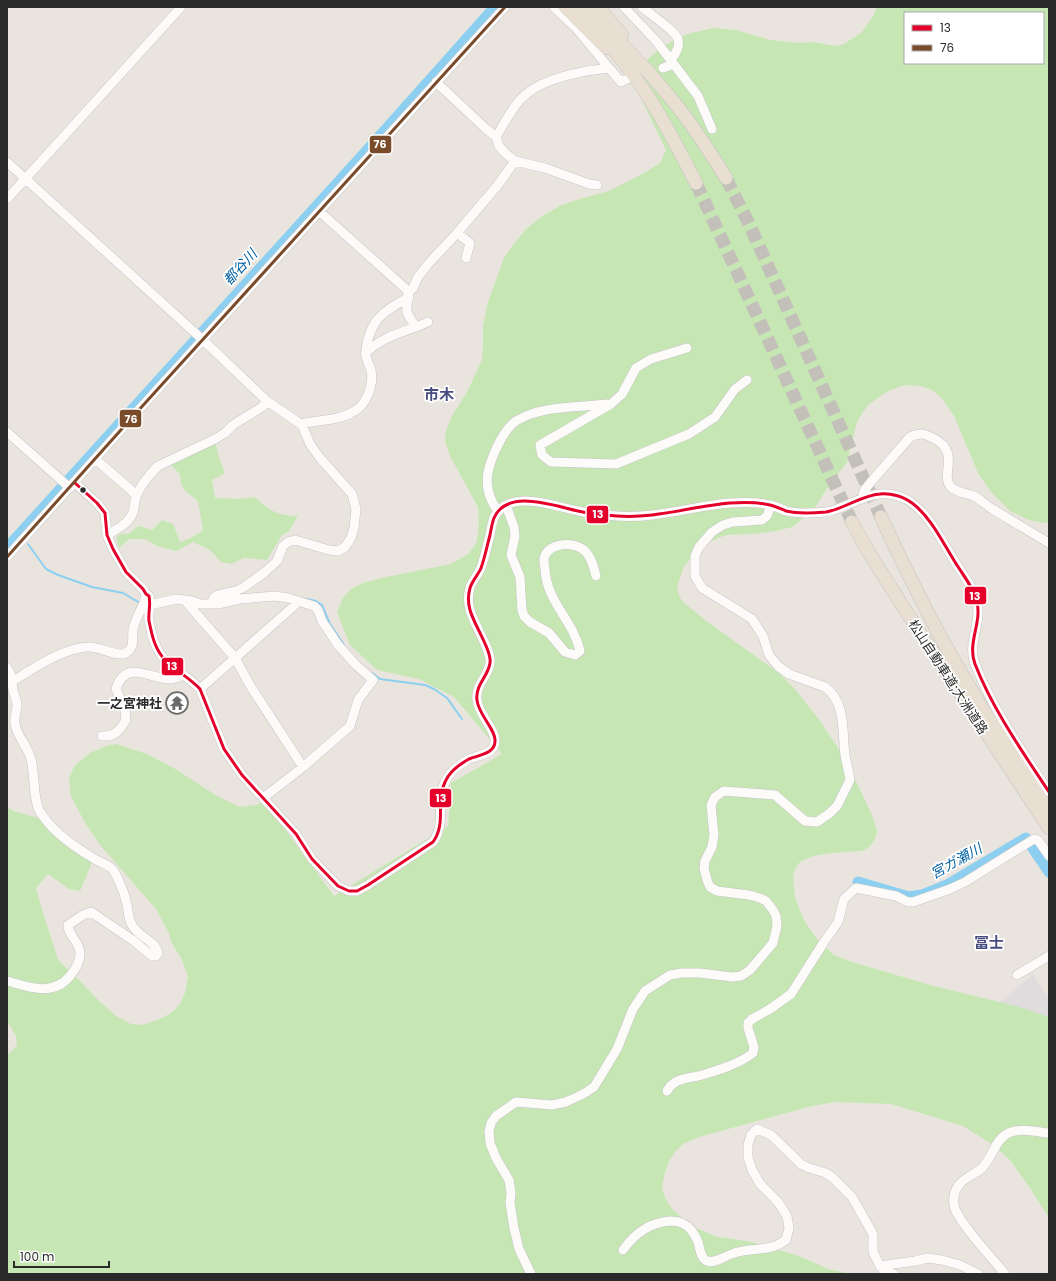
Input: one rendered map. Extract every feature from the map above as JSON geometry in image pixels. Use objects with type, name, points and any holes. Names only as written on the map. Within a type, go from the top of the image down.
[{"type":"highway","points":[[565,7],[595,19]]},
{"type":"highway","points":[[575,7],[595,19],[643,89],[696,183]]},
{"type":"highway","points":[[582,7],[647,70],[670,96],[712,155],[726,178]]},
{"type":"highway","name":"松山自動車道;大洲道路","points":[[881,517],[920,598],[952,657],[1016,762],[1049,811]]},
{"type":"highway","name":"松山自動車道;大洲道路","points":[[852,522],[869,553],[904,608],[1049,828]]},
{"type":"street","points":[[7,199],[181,7]]},
{"type":"street","points":[[7,557],[69,485],[95,460],[200,337],[320,212],[334,189],[505,7]]},
{"type":"street","points":[[554,7],[576,28],[622,82],[627,79]]},
{"type":"street","points":[[624,7],[672,61],[698,96],[712,129]]},
{"type":"street","points":[[642,7],[670,29],[678,39],[678,46],[672,61],[663,68]]},
{"type":"street","points":[[496,137],[510,112],[521,98],[535,89],[552,80],[568,75],[609,68]]},
{"type":"street","points":[[436,82],[496,137],[499,146],[515,161],[545,168],[597,186]]},
{"type":"street","points":[[302,425],[305,423],[335,419],[353,413],[359,409],[365,401],[372,380],[365,353],[376,322],[384,312],[409,294],[418,277],[429,263],[497,186],[515,161]]},
{"type":"street","points":[[7,162],[200,337],[267,401],[302,425],[310,444],[320,458],[352,494],[355,500],[356,509],[354,528],[351,538],[344,547],[338,550],[329,550],[295,540],[288,542],[283,546],[277,561],[265,572],[244,588],[231,593],[218,595],[211,602]]},
{"type":"street","points":[[320,212],[409,294]]},
{"type":"street","points":[[457,233],[470,243],[466,258]]},
{"type":"street","points":[[409,294],[407,313],[416,327]]},
{"type":"street","points":[[365,353],[381,340],[428,322]]},
{"type":"street","points":[[687,348],[651,359],[636,368],[622,394],[611,404],[540,445],[542,455],[551,462],[616,464],[628,460],[689,434],[715,416],[735,389],[747,380]]},
{"type":"street","points":[[107,535],[120,528],[128,521],[133,512],[136,496],[151,473],[158,466],[180,454],[215,440],[226,433],[233,425],[262,407],[267,401]]},
{"type":"street","points":[[498,512],[491,499],[487,486],[487,476],[490,463],[498,444],[507,429],[515,422],[527,416],[551,409],[611,404]]},
{"type":"street","points":[[7,432],[69,485],[97,503],[105,513],[107,535],[113,549],[126,572],[149,596],[152,638],[158,650],[166,661],[200,689],[224,749],[242,775],[296,834],[312,859],[338,886],[349,891],[357,891],[368,885],[433,842],[441,825],[442,789],[447,777],[467,760],[485,754],[492,749],[496,742],[477,702],[479,685],[487,672],[490,663],[489,654],[476,626],[468,602],[469,589],[480,571],[494,518],[506,505],[517,502],[531,501],[591,514],[633,518],[731,503],[759,503],[796,512],[825,512],[878,494],[896,495],[911,501],[926,516],[971,587],[977,602],[978,615],[972,649],[974,661],[987,690],[1012,737],[1049,792]]},
{"type":"street","points":[[862,499],[864,491],[870,483],[910,437],[918,434],[927,435],[940,441],[946,450],[950,462],[947,479],[951,487],[957,491],[974,496],[1049,543]]},
{"type":"street","points":[[95,460],[130,489],[136,496]]},
{"type":"street","points":[[506,505],[514,527],[515,536],[511,555],[520,577],[522,610],[524,616],[530,622],[549,634],[565,652],[570,655],[575,655],[580,651],[578,641],[552,598],[545,576],[544,558],[548,552],[557,546],[566,544],[578,546],[586,551],[596,576]]},
{"type":"street","points":[[531,1274],[519,1249],[514,1228],[510,1203],[511,1193],[509,1180],[496,1158],[490,1143],[489,1131],[491,1123],[496,1116],[516,1102],[552,1105],[566,1102],[594,1087],[617,1049],[633,1009],[645,991],[670,975],[700,973],[732,977],[741,976],[755,965],[773,943],[777,926],[776,916],[766,901],[749,895],[717,891],[710,887],[707,880],[704,868],[705,860],[712,847],[714,834],[711,805],[715,797],[724,791],[741,791],[763,795],[769,794],[780,798],[805,821],[817,822],[837,806],[850,780],[845,757],[841,716],[838,702],[825,687],[793,676],[778,666],[769,655],[763,636],[752,619],[702,588],[695,576],[695,556],[699,547],[712,532],[723,525],[733,522],[762,520],[767,516],[771,505]]},
{"type":"street","points":[[10,683],[53,658],[81,648],[95,647],[125,654],[133,646],[133,630],[136,620],[143,608],[146,594]]},
{"type":"street","points":[[150,605],[176,599],[192,601],[200,604],[211,602],[218,604],[240,599],[275,596],[314,606],[318,610],[322,621],[338,645],[356,665],[373,680],[358,700],[350,726],[303,767],[263,798]]},
{"type":"street","points":[[186,600],[235,658],[251,687],[303,767]]},
{"type":"street","points":[[200,689],[295,605],[297,601]]},
{"type":"street","points":[[7,668],[12,675],[10,683],[17,705],[14,718],[15,725],[28,748],[31,757],[38,808],[51,825],[74,846],[114,871],[127,902],[129,917],[132,925],[138,933],[157,947],[158,953],[156,956],[152,956],[91,912],[83,915],[68,925],[68,931],[78,945],[80,952],[79,960],[74,971],[67,980],[54,988],[47,989],[36,989],[7,981]]},
{"type":"street","points":[[102,736],[110,737],[120,730],[126,720],[125,710],[116,690],[118,682],[128,674],[138,672],[172,679],[184,675]]},
{"type":"street","points":[[667,1091],[670,1086],[680,1080],[715,1071],[748,1057],[753,1053],[754,1047],[748,1028],[748,1022],[791,994],[838,922],[844,899],[856,888],[896,896],[908,902],[913,902],[950,890],[1034,839],[1038,840],[1049,856]]},
{"type":"street","points":[[1017,975],[1049,956]]},
{"type":"street","points":[[623,1250],[630,1240],[649,1226],[660,1222],[672,1221],[685,1224],[691,1230],[698,1242],[704,1260],[709,1262],[721,1259],[734,1253],[774,1246],[786,1240],[789,1228],[787,1216],[778,1202],[760,1184],[752,1170],[748,1157],[748,1145],[751,1135],[757,1129],[771,1135],[801,1164],[826,1173],[833,1178],[852,1197],[873,1234],[873,1252],[880,1266],[886,1272],[894,1274]]},
{"type":"street","points":[[1005,1274],[964,1224],[954,1207],[954,1195],[958,1186],[963,1180],[972,1176],[982,1167],[991,1156],[1000,1140],[1007,1134],[1016,1131],[1049,1133]]},
{"type":"street","points":[[880,1266],[928,1258],[942,1260],[978,1274]]},
{"type":"shaded area","points":[[1033,974],[1049,999],[1049,1050],[995,1006]]},
{"type":"green space","points":[[877,7],[1049,7],[1049,522],[1044,523],[1029,520],[1010,511],[992,493],[979,475],[954,416],[941,397],[930,389],[920,386],[905,385],[888,391],[869,404],[863,412],[857,422],[847,462],[812,512],[792,527],[752,534],[726,535],[706,543],[684,566],[677,587],[682,601],[705,620],[780,674],[795,689],[820,721],[838,748],[872,815],[877,831],[875,839],[869,847],[862,851],[813,856],[800,862],[796,867],[793,876],[795,898],[804,920],[816,938],[834,955],[852,962],[934,986],[1016,1006],[1049,1017],[1049,1218],[1010,1160],[992,1144],[963,1126],[891,1104],[835,1102],[812,1106],[699,1137],[683,1144],[669,1161],[662,1187],[665,1198],[672,1209],[694,1227],[717,1237],[748,1241],[799,1256],[828,1269],[852,1274],[7,1274],[7,1056],[17,1045],[16,1036],[7,1021],[7,806],[13,811],[46,820],[94,858],[80,891],[69,889],[48,874],[36,888],[41,906],[58,960],[116,1016],[131,1024],[142,1025],[158,1020],[171,1013],[180,1004],[185,993],[188,977],[182,960],[170,940],[170,935],[156,909],[100,845],[84,821],[71,796],[69,778],[75,765],[90,753],[106,746],[116,744],[147,754],[177,770],[217,796],[240,807],[256,805],[264,801],[334,896],[448,826],[451,783],[502,754],[454,697],[419,679],[377,670],[350,645],[337,612],[343,598],[351,589],[363,583],[451,564],[468,554],[476,544],[479,520],[478,507],[450,456],[445,441],[446,431],[452,416],[467,392],[482,360],[483,326],[488,302],[504,258],[526,229],[542,216],[560,206],[576,200],[609,191],[660,163],[666,150],[639,94],[641,80],[647,60],[660,48],[691,33],[713,28],[736,30],[771,40],[799,43],[814,42],[835,46],[844,44],[862,32],[874,15]]},
{"type":"green space","points":[[215,439],[219,458],[225,473],[212,480],[215,498],[240,499],[255,497],[275,512],[285,515],[298,516],[289,531],[282,535],[267,560],[244,558],[231,564],[221,562],[210,550],[193,542],[176,551],[157,546],[145,539],[129,539],[119,548],[116,538],[120,534],[128,534],[139,526],[152,530],[162,520],[173,524],[180,542],[191,538],[203,530],[198,501],[185,491],[181,484],[180,474],[167,461]]},
{"type":"waterway","name":"都谷川","points":[[7,548],[495,7]]},
{"type":"waterway","points":[[28,544],[46,569],[58,575],[92,587],[123,593],[140,603]]},
{"type":"waterway","points":[[307,599],[316,601],[322,605],[330,624],[344,645]]},
{"type":"waterway","points":[[372,673],[380,679],[425,685],[434,689],[447,698],[462,719]]},
{"type":"waterway","name":"宮ガ瀬川","points":[[858,882],[909,897],[922,895],[949,884],[1026,838],[1049,872]]},
{"type":"tunnel","points":[[726,178],[750,226],[881,517]]},
{"type":"tunnel","points":[[696,183],[852,522]]},
{"type":"transit line","name":"76","points":[[7,557],[505,7]]},
{"type":"transit line","name":"13","points":[[75,483],[97,503],[105,513],[107,535],[113,549],[126,572],[149,596],[149,621],[153,637],[162,657],[200,689],[224,749],[242,775],[296,834],[312,859],[338,886],[349,891],[357,891],[368,885],[433,842],[439,827],[442,790],[447,778],[462,763],[482,755],[492,749],[494,745],[495,737],[480,711],[477,700],[478,690],[489,668],[490,658],[486,645],[470,610],[469,593],[471,585],[480,571],[494,518],[500,509],[509,504],[520,501],[544,503],[593,514],[645,516],[740,502],[765,504],[796,513],[826,512],[873,495],[888,494],[905,498],[919,509],[931,523],[976,597],[978,618],[973,641],[973,656],[975,664],[999,714],[1018,746],[1049,792]]},
{"type":"place","name":"一之宮神社","points":[[177,703]]},
{"type":"district","name":"市木","points":[[439,394]]},
{"type":"district","name":"冨士","points":[[989,942]]}]
